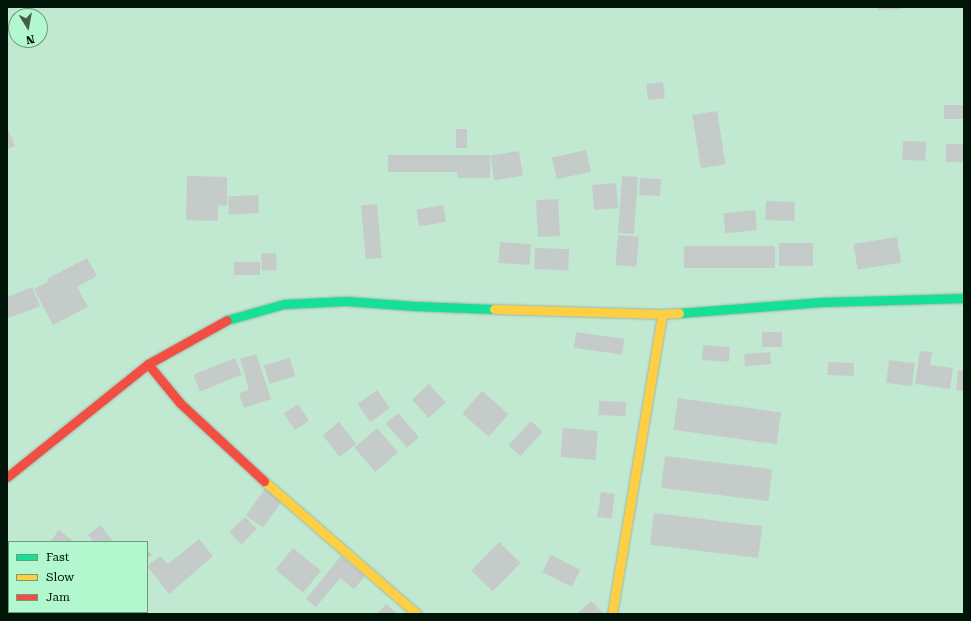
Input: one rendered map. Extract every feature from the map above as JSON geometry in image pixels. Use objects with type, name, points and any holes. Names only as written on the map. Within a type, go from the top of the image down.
[{"type":"street","points":[[7,477],[148,364],[175,347],[226,320],[284,304],[346,301],[415,306],[662,314],[822,302],[964,298]]},
{"type":"street","points":[[612,614],[662,314]]},
{"type":"street","points":[[148,364],[180,404],[238,459],[417,614]]},
{"type":"building","points":[[877,7],[901,7],[902,9],[877,10]]},
{"type":"building","points":[[663,82],[665,98],[648,100],[646,84]]},
{"type":"building","points":[[944,105],[964,105],[964,119],[944,119]]},
{"type":"building","points":[[717,111],[725,164],[701,168],[692,115]]},
{"type":"building","points":[[7,127],[15,146],[7,149]]},
{"type":"building","points":[[456,129],[467,129],[467,148],[456,148]]},
{"type":"building","points":[[903,141],[926,142],[925,161],[902,160]]},
{"type":"building","points":[[946,144],[964,144],[964,162],[946,162]]},
{"type":"building","points":[[586,150],[591,171],[557,179],[552,158]]},
{"type":"building","points":[[519,151],[523,176],[494,180],[490,156]]},
{"type":"building","points":[[388,155],[490,155],[490,178],[458,178],[457,172],[388,172]]},
{"type":"building","points":[[187,176],[227,177],[227,206],[218,205],[218,221],[186,220]]},
{"type":"building","points":[[622,176],[638,177],[634,234],[618,233]]},
{"type":"building","points":[[640,178],[661,179],[660,196],[639,195]]},
{"type":"building","points":[[616,183],[618,208],[594,210],[592,185]]},
{"type":"building","points":[[258,195],[259,213],[229,215],[228,197]]},
{"type":"building","points":[[558,199],[560,236],[538,237],[536,200]]},
{"type":"building","points":[[766,201],[795,202],[794,221],[765,220]]},
{"type":"building","points":[[377,204],[382,258],[366,259],[361,205]]},
{"type":"building","points":[[443,205],[446,222],[419,226],[416,210]]},
{"type":"building","points":[[755,210],[757,230],[725,233],[723,213]]},
{"type":"building","points":[[618,235],[639,237],[636,267],[615,265]]},
{"type":"building","points":[[897,237],[901,263],[858,270],[854,244]]},
{"type":"building","points":[[500,242],[531,244],[529,265],[499,263]]},
{"type":"building","points":[[779,243],[813,243],[813,266],[779,266]]},
{"type":"building","points":[[684,246],[775,246],[775,268],[684,268]]},
{"type":"building","points":[[535,248],[569,249],[568,270],[534,269]]},
{"type":"building","points":[[276,253],[277,270],[262,271],[261,254]]},
{"type":"building","points":[[87,258],[97,276],[77,287],[88,307],[53,325],[34,289],[48,282],[47,279]]},
{"type":"building","points":[[234,262],[260,262],[260,275],[234,275]]},
{"type":"building","points":[[32,287],[40,306],[9,318],[7,312],[7,297]]},
{"type":"building","points":[[576,332],[625,339],[622,355],[574,348]]},
{"type":"building","points":[[762,332],[782,332],[782,347],[762,347]]},
{"type":"building","points":[[703,345],[730,347],[729,362],[702,360]]},
{"type":"building","points":[[920,351],[932,352],[930,365],[953,368],[950,389],[915,384]]},
{"type":"building","points":[[770,352],[771,364],[745,366],[744,354]]},
{"type":"building","points":[[256,354],[271,399],[244,408],[239,393],[249,390],[240,359]]},
{"type":"building","points":[[235,358],[242,375],[200,392],[193,375]]},
{"type":"building","points":[[290,358],[295,376],[269,384],[264,365]]},
{"type":"building","points":[[889,360],[915,363],[912,386],[886,383]]},
{"type":"building","points":[[828,362],[854,363],[854,376],[828,375]]},
{"type":"building","points":[[958,370],[964,371],[964,391],[956,390]]},
{"type":"building","points":[[429,384],[446,403],[429,418],[412,399]]},
{"type":"building","points":[[377,390],[390,408],[371,422],[358,404]]},
{"type":"building","points":[[482,391],[508,414],[489,437],[462,414]]},
{"type":"building","points":[[678,398],[781,412],[777,444],[674,430]]},
{"type":"building","points":[[599,401],[626,402],[625,416],[599,415]]},
{"type":"building","points":[[298,404],[309,421],[295,430],[284,413]]},
{"type":"building","points":[[398,413],[419,437],[407,448],[386,423]]},
{"type":"building","points":[[531,421],[543,432],[520,456],[508,445]]},
{"type":"building","points":[[339,422],[356,444],[340,457],[322,435]]},
{"type":"building","points":[[377,428],[398,452],[375,472],[354,448]]},
{"type":"building","points":[[563,428],[598,431],[595,460],[560,457]]},
{"type":"building","points":[[665,456],[772,469],[768,501],[661,488]]},
{"type":"building","points":[[266,487],[283,499],[263,528],[246,516]]},
{"type":"building","points":[[601,492],[615,494],[611,519],[598,517]]},
{"type":"building","points":[[654,513],[762,526],[758,558],[650,545]]},
{"type":"building","points":[[245,517],[257,529],[241,545],[229,533]]},
{"type":"building","points":[[100,525],[112,540],[93,541],[88,535]]},
{"type":"building","points":[[59,530],[73,541],[51,541]]},
{"type":"building","points":[[199,539],[213,556],[169,594],[148,567],[148,565],[160,556],[168,564]]},
{"type":"building","points":[[499,542],[521,563],[493,592],[471,571]]},
{"type":"building","points":[[293,548],[321,571],[303,592],[275,570]]},
{"type":"building","points":[[148,550],[152,555],[148,558]]},
{"type":"building","points":[[551,555],[580,570],[572,587],[542,572]]},
{"type":"building","points":[[341,556],[365,576],[354,589],[340,578],[316,607],[306,599]]},
{"type":"building","points":[[591,601],[604,614],[577,614]]},
{"type":"building","points":[[8,603],[8,613],[20,613],[7,614]]},
{"type":"building","points":[[386,604],[398,614],[377,614]]},
{"type":"traffic: fast","points":[[679,313],[822,302],[964,298]]},
{"type":"traffic: fast","points":[[227,320],[284,304],[346,301],[415,306],[494,309]]},
{"type":"traffic: slow","points":[[494,309],[662,314],[679,313]]},
{"type":"traffic: slow","points":[[612,614],[662,314]]},
{"type":"traffic: slow","points":[[264,481],[417,614]]},
{"type":"traffic: jam","points":[[7,477],[148,364],[227,320]]},
{"type":"traffic: jam","points":[[148,364],[180,403],[264,481]]}]
